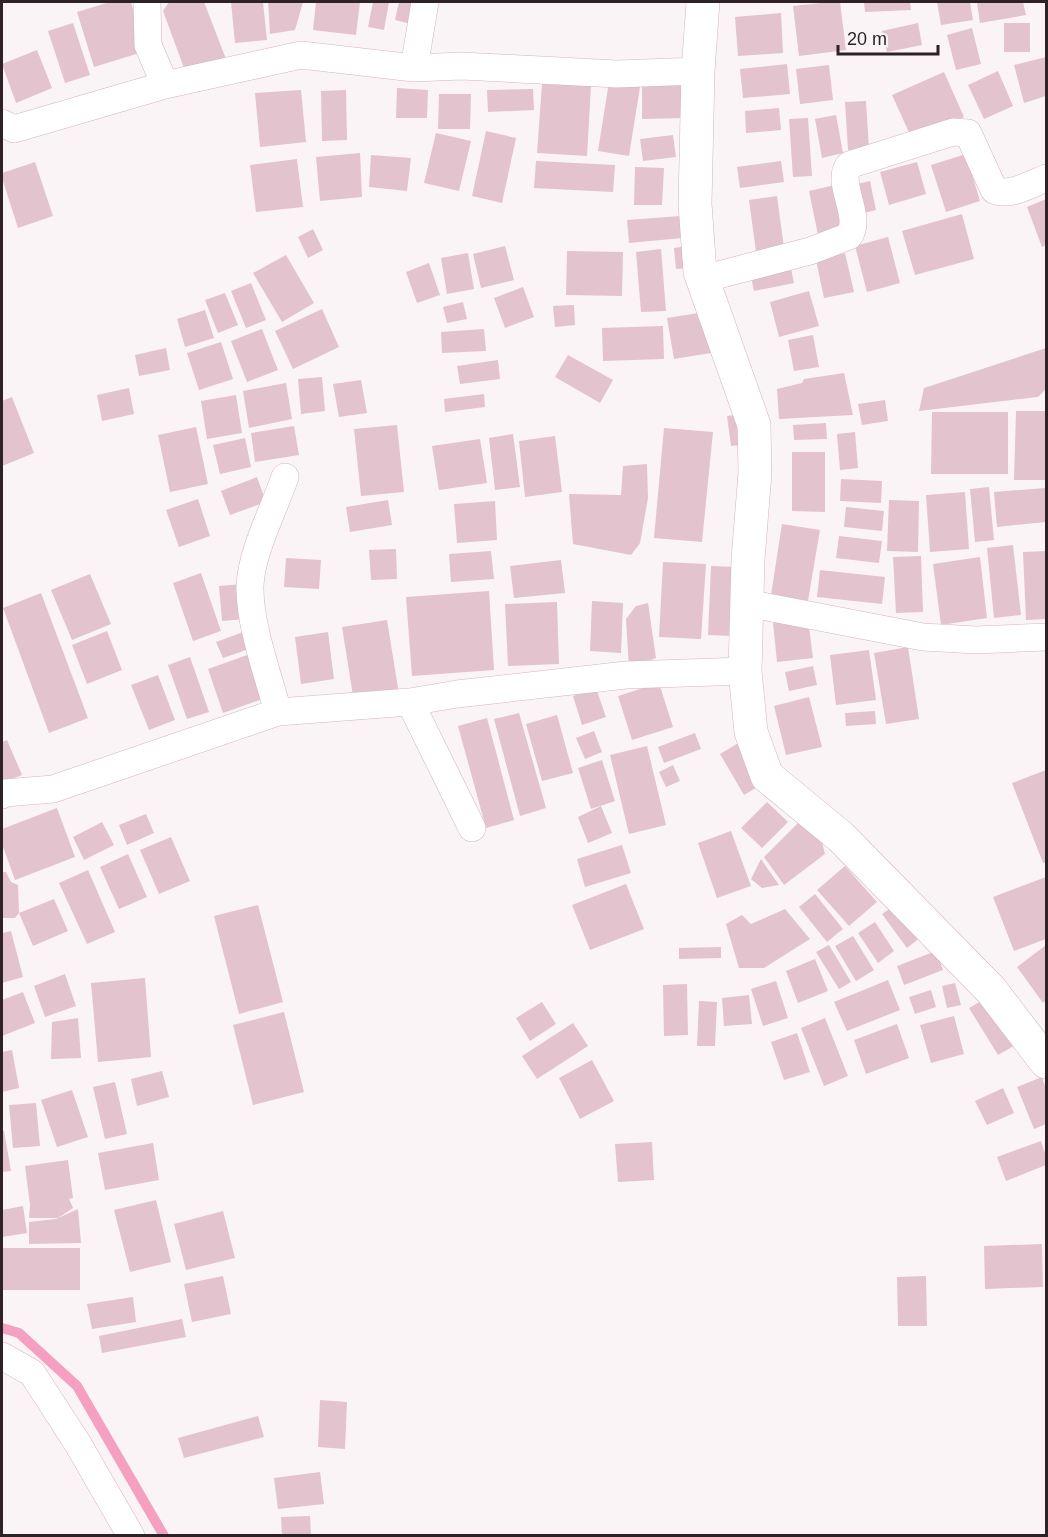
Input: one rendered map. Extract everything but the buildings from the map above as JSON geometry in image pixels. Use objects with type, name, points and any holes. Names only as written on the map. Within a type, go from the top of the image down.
[{"type":"street","points":[[147,2],[148,45],[165,86]]},
{"type":"street","points":[[414,68],[425,2]]},
{"type":"street","points":[[703,2],[698,71],[695,204],[700,272],[754,425],[745,671],[751,732],[767,776],[841,837],[991,990],[1047,1062]]},
{"type":"street","points":[[2,123],[14,129],[165,86],[302,55],[414,68],[462,66],[617,74],[698,71]]},
{"type":"street","points":[[703,279],[810,251],[849,236],[853,222],[844,175],[849,165],[953,132],[968,133],[994,190],[1011,191],[1047,178]]},
{"type":"street","points":[[278,712],[254,622],[250,586],[258,550],[285,477]]},
{"type":"street","points":[[747,603],[923,637],[976,640],[1047,637]]},
{"type":"street","points":[[2,795],[53,789],[278,712],[410,702],[457,694],[626,675],[745,671]]},
{"type":"street","points":[[410,702],[472,828]]},
{"type":"street","points":[[2,1356],[32,1373],[78,1444],[131,1536]]},
{"type":"waterway","points":[[2,1328],[19,1333],[77,1386],[164,1536]]}]
